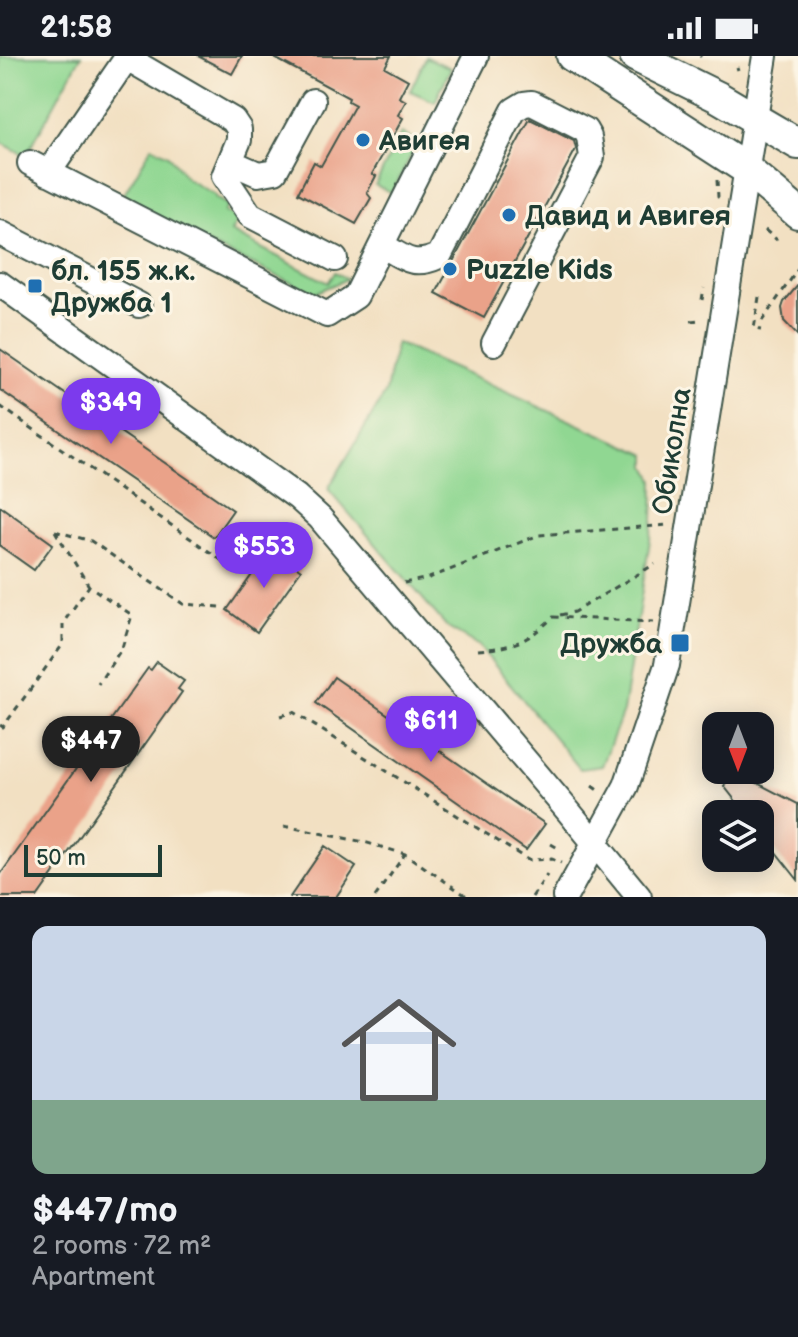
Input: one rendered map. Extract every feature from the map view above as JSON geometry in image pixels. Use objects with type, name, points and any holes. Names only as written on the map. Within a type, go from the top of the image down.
[{"type":"main road","points":[[572,56],[746,169],[798,213]]},
{"type":"main road","points":[[635,56],[755,117],[798,144]]},
{"type":"street","points":[[335,259],[250,215],[224,176],[239,140],[239,129],[233,120],[127,57],[39,168],[327,315],[356,296],[476,56]]},
{"type":"street","name":"Обиколна","points":[[565,897],[624,791],[667,665],[765,56]]},
{"type":"street","points":[[231,162],[258,174],[275,171],[313,101]]},
{"type":"street","points":[[382,245],[408,260],[424,263],[439,256],[514,110],[524,104],[532,103],[585,130],[592,157],[494,343]]},
{"type":"street","points":[[0,233],[139,305]]},
{"type":"street","points":[[0,284],[297,497],[320,518],[639,897]]},
{"type":"path","points":[[765,230],[777,240]]},
{"type":"path","points":[[762,321],[798,269]]},
{"type":"path","points":[[759,297],[754,329],[761,330]]},
{"type":"path","points":[[691,321],[700,320]]},
{"type":"path","points":[[0,406],[243,575]]},
{"type":"path","points":[[404,583],[429,578],[539,535],[673,525]]},
{"type":"path","points":[[98,684],[122,648],[132,615],[89,586],[55,531],[91,541],[183,604],[220,607]]},
{"type":"path","points":[[478,650],[505,648],[536,634],[553,617],[574,612],[655,564]]},
{"type":"path","points":[[0,725],[3,727],[63,644],[63,623],[89,586]]},
{"type":"path","points":[[553,617],[654,622]]},
{"type":"path","points":[[280,716],[293,712],[528,860],[552,859],[566,865]]},
{"type":"path","points":[[592,786],[598,791]]},
{"type":"path","points":[[284,826],[364,842],[405,854],[468,897]]},
{"type":"path","points":[[551,844],[558,848]]},
{"type":"path","points":[[375,897],[405,854]]},
{"type":"path","points":[[532,897],[547,875]]},
{"type":"green space","points":[[0,56],[81,56],[26,156],[0,142]]},
{"type":"green space","points":[[426,57],[451,68],[435,102],[410,91]]},
{"type":"green space","points":[[401,133],[418,142],[392,193],[375,185]]},
{"type":"green space","points":[[152,146],[168,155],[187,179],[228,205],[224,212],[238,219],[231,232],[328,283],[335,272],[347,279],[314,293],[119,203]]},
{"type":"green space","points":[[396,343],[647,455],[647,466],[654,480],[653,521],[623,711],[602,766],[580,769],[479,646],[448,628],[328,489],[386,392]]},
{"type":"building","points":[[198,56],[242,56],[232,74]]},
{"type":"building","name":"Авигея","points":[[271,56],[391,56],[385,67],[408,80],[399,97],[406,101],[398,115],[403,118],[372,174],[376,176],[367,193],[371,198],[356,224],[298,193],[314,162],[321,166],[355,105],[348,101],[349,98]]},
{"type":"building","name":"Давид и Авигея","points":[[530,119],[574,141],[576,149],[484,318],[436,293]]},
{"type":"building","points":[[798,285],[798,336],[784,321],[782,308]]},
{"type":"building","points":[[0,349],[233,510],[214,537],[0,390]]},
{"type":"building","points":[[0,506],[53,544],[34,570],[0,546]]},
{"type":"building","points":[[271,548],[301,570],[257,632],[227,610]]},
{"type":"building","points":[[157,662],[184,681],[178,689],[182,692],[37,897],[0,897],[0,875],[148,668],[151,670]]},
{"type":"building","points":[[334,677],[545,824],[526,850],[316,703]]},
{"type":"building","points":[[759,784],[798,804],[798,880],[774,850],[774,800],[735,800],[724,786]]},
{"type":"building","points":[[325,846],[356,867],[336,897],[290,897]]},
{"type":"place","name":"Авигея","points":[[363,140]]},
{"type":"place","name":"Давид и Авигея","points":[[509,215]]},
{"type":"place","name":"Puzzle Kids","points":[[450,269]]},
{"type":"place","name":"бл. 155 ж.к. Дружба 1","points":[[35,286]]},
{"type":"place","name":"Дружба","points":[[680,643]]}]
